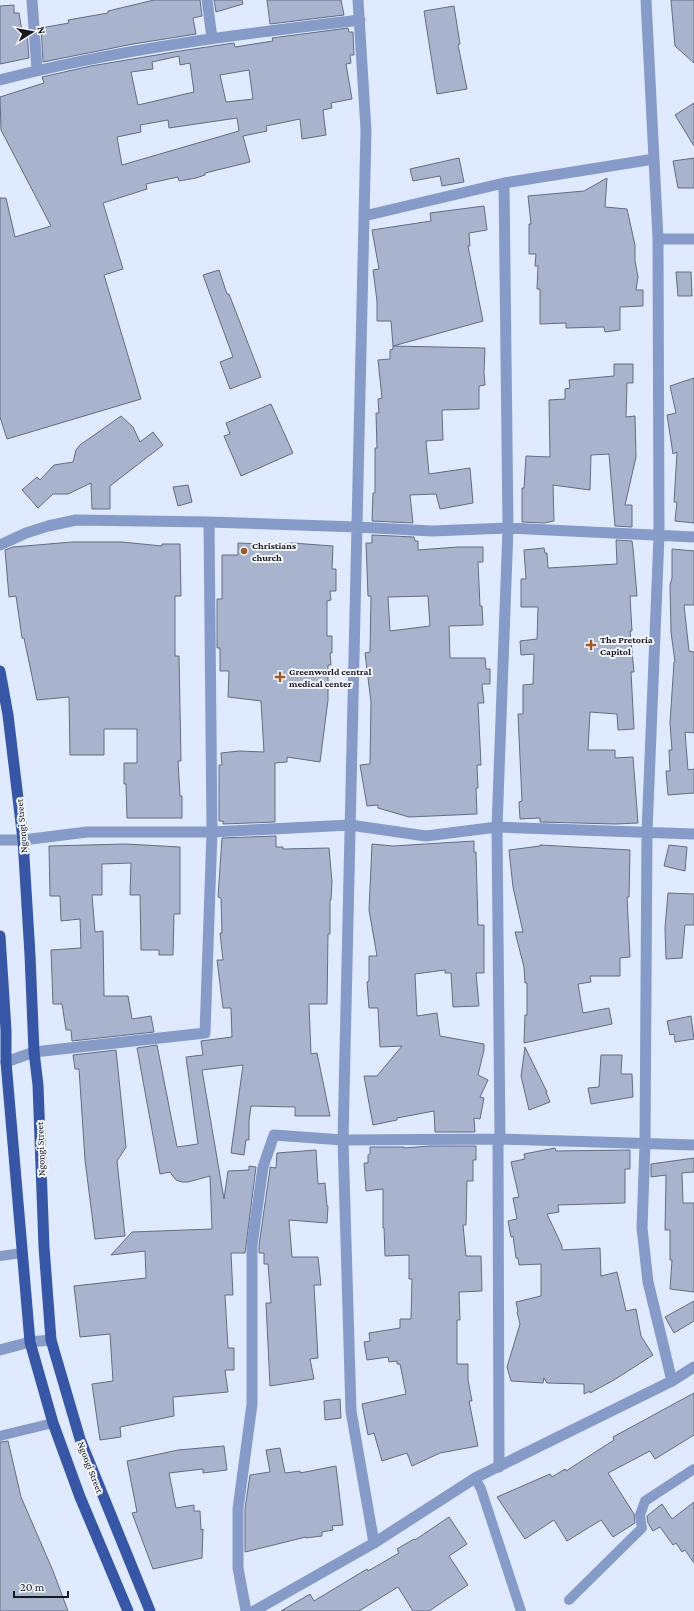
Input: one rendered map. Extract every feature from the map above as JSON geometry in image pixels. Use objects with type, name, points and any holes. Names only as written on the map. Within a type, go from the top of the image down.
[{"type":"main road","name":"Ngongi Street","points":[[0,671],[8,715],[23,840],[34,1052],[38,1085],[44,1247],[51,1340],[80,1439],[150,1611]]},
{"type":"main road","name":"Ngongi Street","points":[[0,936],[3,1030],[30,1342],[53,1423],[80,1497],[128,1611]]},
{"type":"street","points":[[32,0],[37,70]]},
{"type":"street","points":[[207,0],[212,38]]},
{"type":"street","points":[[358,0],[366,130],[343,1140],[351,1411],[374,1543]]},
{"type":"street","points":[[646,0],[658,239],[659,536],[647,832],[645,1144],[642,1228],[648,1282],[672,1381]]},
{"type":"street","points":[[0,80],[37,70],[212,38],[360,20]]},
{"type":"street","points":[[364,216],[504,183],[654,159]]},
{"type":"street","points":[[498,1467],[498,1139],[500,1139],[497,827],[508,528],[504,183]]},
{"type":"street","points":[[658,239],[694,239]]},
{"type":"street","points":[[0,546],[48,526],[76,520],[209,522],[432,531],[508,528],[694,537]]},
{"type":"street","points":[[6,1062],[34,1052],[205,1033],[212,832],[209,522]]},
{"type":"street","points":[[0,840],[23,840],[87,832],[212,832],[350,825],[426,836],[497,827],[694,834]]},
{"type":"street","points":[[246,1611],[238,1568],[238,1509],[252,1404],[252,1245],[264,1167],[274,1135],[343,1140],[500,1139],[694,1145]]},
{"type":"street","points":[[0,1350],[30,1342],[51,1340]]},
{"type":"street","points":[[254,1611],[374,1543],[475,1478],[672,1381],[694,1367]]},
{"type":"lane","points":[[0,1256],[22,1253]]},
{"type":"lane","points":[[0,1436],[53,1423]]},
{"type":"lane","points":[[569,1600],[642,1528],[640,1515],[645,1501],[694,1469]]},
{"type":"lane","points":[[475,1478],[481,1489],[521,1611]]},
{"type":"building","points":[[154,0],[200,0],[202,16],[193,18],[196,34],[133,44],[43,62],[41,28],[69,23],[68,20],[108,13],[108,11]]},
{"type":"building","points":[[214,0],[242,0],[243,4],[216,12]]},
{"type":"building","points":[[267,0],[341,0],[344,15],[270,24]]},
{"type":"building","points":[[671,0],[694,0],[694,63],[675,46]]},
{"type":"building","points":[[14,5],[14,13],[19,13],[22,32],[27,31],[29,58],[0,64],[0,6]]},
{"type":"building","points":[[454,6],[460,44],[458,45],[467,89],[437,94],[424,11]]},
{"type":"building","points":[[348,28],[349,32],[353,32],[354,55],[350,55],[351,63],[346,64],[352,99],[331,103],[332,108],[323,110],[326,135],[302,139],[300,119],[266,126],[267,131],[243,136],[250,162],[205,173],[205,175],[196,178],[179,181],[178,177],[146,184],[147,189],[103,203],[123,269],[104,275],[141,399],[7,439],[0,417],[0,198],[6,198],[15,237],[51,226],[1,130],[0,97],[44,83],[42,77],[91,66],[234,43],[235,47],[273,41],[272,38]],"holes":[[[179,56],[180,65],[190,63],[194,92],[138,105],[131,72],[153,69],[152,62]],[[249,70],[253,99],[226,102],[220,75]],[[237,118],[239,131],[122,165],[117,137],[141,132],[140,125],[168,120],[169,128]]]},
{"type":"building","points":[[694,103],[694,146],[675,115]]},
{"type":"building","points":[[459,158],[464,182],[442,186],[440,176],[413,181],[410,169]]},
{"type":"building","points":[[694,158],[694,188],[678,188],[673,161]]},
{"type":"building","points":[[607,178],[605,207],[627,209],[635,245],[635,261],[638,277],[636,290],[643,290],[643,306],[620,307],[620,330],[605,332],[604,327],[566,328],[566,323],[540,324],[540,289],[537,289],[538,266],[535,266],[536,254],[529,254],[529,224],[531,224],[528,196],[584,191]]},
{"type":"building","points":[[484,206],[487,230],[469,233],[470,246],[468,246],[483,321],[393,346],[391,321],[377,321],[377,301],[373,270],[379,269],[372,230],[431,221],[430,213]]},
{"type":"building","points":[[219,270],[227,294],[229,294],[261,377],[230,389],[220,362],[233,357],[203,275]]},
{"type":"building","points":[[676,272],[691,272],[692,296],[678,296]]},
{"type":"building","points":[[393,346],[485,348],[485,385],[479,386],[479,409],[442,410],[443,440],[426,441],[429,474],[470,468],[473,503],[440,509],[436,494],[410,495],[413,523],[372,521],[373,493],[375,493],[375,448],[377,448],[376,413],[379,413],[378,399],[382,398],[378,360],[390,359],[390,350],[393,349]]},
{"type":"building","points":[[614,364],[633,364],[633,383],[627,383],[626,417],[635,416],[636,457],[625,505],[632,505],[632,527],[615,526],[609,454],[591,455],[590,490],[553,485],[554,521],[544,523],[522,522],[522,488],[524,488],[526,456],[550,457],[549,400],[565,399],[565,389],[570,388],[569,380],[614,376]]},
{"type":"building","points":[[694,378],[694,523],[675,521],[677,502],[674,502],[677,452],[673,454],[667,415],[676,413],[670,386]]},
{"type":"building","points":[[271,404],[293,453],[241,476],[224,436],[230,434],[226,423]]},
{"type":"building","points":[[121,416],[133,427],[140,442],[153,432],[163,445],[110,486],[110,509],[92,509],[91,483],[68,494],[53,494],[38,508],[22,490],[37,477],[40,480],[54,465],[73,462],[76,450],[80,445]]},
{"type":"building","points":[[188,485],[192,502],[178,506],[173,487]]},
{"type":"building","points":[[372,535],[414,537],[415,541],[418,541],[418,550],[483,547],[483,562],[478,562],[480,606],[482,606],[483,625],[449,626],[450,658],[485,658],[486,669],[490,669],[490,684],[482,684],[484,703],[478,703],[481,765],[477,765],[477,814],[409,817],[378,808],[378,805],[367,806],[360,765],[370,764],[371,702],[365,653],[370,652],[371,596],[368,596],[366,543],[372,543]],"holes":[[[428,596],[430,626],[390,631],[388,597]]]},
{"type":"building","points":[[616,540],[632,541],[633,548],[637,596],[630,596],[632,631],[630,631],[634,672],[631,672],[634,729],[618,730],[617,714],[590,712],[588,750],[615,750],[615,758],[633,757],[638,823],[615,824],[540,822],[540,818],[520,819],[519,802],[522,801],[518,714],[523,714],[523,685],[533,684],[534,654],[521,655],[520,641],[537,639],[538,607],[521,607],[521,579],[526,579],[524,550],[544,548],[545,553],[547,553],[548,568],[617,564]]},
{"type":"building","points":[[72,542],[122,542],[162,546],[162,544],[180,544],[181,596],[175,596],[175,656],[179,656],[181,761],[178,761],[180,796],[182,796],[182,818],[127,818],[124,763],[137,763],[137,729],[104,729],[104,755],[70,755],[69,697],[37,700],[24,638],[22,638],[16,596],[9,597],[5,550],[13,547]]},
{"type":"building","points":[[238,543],[261,544],[261,546],[292,543],[333,546],[332,569],[336,569],[336,591],[330,591],[331,600],[327,601],[327,636],[332,636],[332,653],[330,653],[331,665],[328,665],[328,700],[320,762],[287,757],[287,762],[275,763],[275,822],[223,824],[223,821],[219,821],[219,765],[222,765],[221,753],[239,751],[264,752],[261,701],[228,697],[229,671],[220,671],[220,648],[217,648],[217,599],[222,599],[222,555],[238,555]]},
{"type":"building","points":[[672,549],[694,551],[694,605],[684,605],[689,651],[694,652],[694,733],[685,732],[688,770],[694,769],[694,793],[668,795],[666,771],[670,771],[669,750],[672,750],[670,723],[675,662],[671,632],[670,585],[672,578]]},
{"type":"building","points":[[276,836],[276,847],[283,847],[283,849],[329,848],[332,882],[330,900],[330,934],[328,934],[327,1004],[309,1004],[311,1054],[317,1053],[330,1116],[295,1116],[295,1107],[251,1106],[249,1140],[246,1140],[244,1155],[231,1153],[243,1065],[202,1070],[224,1199],[228,1171],[249,1170],[249,1166],[256,1167],[245,1253],[231,1253],[233,1295],[225,1295],[228,1348],[234,1348],[234,1370],[225,1370],[228,1392],[173,1397],[174,1416],[120,1427],[121,1437],[100,1440],[92,1384],[113,1381],[110,1334],[80,1337],[74,1286],[146,1278],[145,1251],[111,1255],[132,1232],[212,1229],[210,1176],[188,1182],[182,1182],[176,1180],[170,1172],[160,1174],[137,1048],[157,1045],[177,1147],[198,1144],[186,1057],[203,1055],[201,1041],[232,1037],[231,1008],[223,1008],[217,960],[223,960],[220,933],[222,933],[221,898],[218,897],[222,838]]},
{"type":"building","points":[[474,841],[474,852],[476,852],[478,925],[484,925],[484,973],[476,973],[479,1006],[453,1007],[451,973],[445,973],[445,970],[415,974],[417,1016],[437,1013],[440,1036],[484,1044],[478,1075],[488,1080],[480,1097],[484,1098],[480,1119],[474,1118],[475,1132],[435,1132],[434,1111],[397,1118],[397,1120],[373,1125],[364,1076],[377,1076],[402,1046],[380,1047],[378,1008],[369,1008],[367,982],[369,981],[369,956],[377,956],[369,910],[372,844],[393,846]]},
{"type":"building","points":[[126,844],[180,847],[180,914],[174,914],[173,955],[159,955],[159,950],[141,950],[140,895],[130,895],[131,863],[102,864],[102,895],[92,895],[95,932],[103,931],[104,996],[128,996],[132,1019],[151,1016],[154,1032],[72,1041],[71,1030],[66,1030],[62,1004],[53,1004],[51,950],[81,948],[80,919],[61,921],[60,896],[50,896],[49,846]]},
{"type":"building","points":[[540,845],[630,850],[629,897],[627,897],[630,957],[620,958],[620,976],[590,976],[591,982],[578,984],[583,1013],[609,1008],[612,1024],[524,1043],[525,1015],[527,1015],[527,983],[525,983],[524,967],[515,932],[523,932],[513,887],[509,850]]},
{"type":"building","points":[[669,845],[687,847],[685,871],[664,866]]},
{"type":"building","points":[[668,893],[694,894],[694,925],[685,925],[682,958],[666,959],[665,928]]},
{"type":"building","points":[[691,1016],[694,1039],[675,1042],[674,1034],[670,1035],[667,1021]]},
{"type":"building","points":[[525,1047],[547,1092],[550,1102],[529,1110],[521,1076]]},
{"type":"building","points":[[116,1050],[126,1147],[117,1161],[125,1236],[95,1239],[85,1160],[79,1069],[75,1069],[73,1055]]},
{"type":"building","points":[[601,1055],[622,1055],[621,1074],[632,1074],[633,1097],[591,1104],[588,1088],[599,1087]]},
{"type":"building","points":[[430,1146],[476,1146],[476,1160],[473,1160],[473,1181],[467,1181],[466,1225],[463,1225],[466,1256],[481,1256],[482,1291],[459,1292],[460,1320],[457,1320],[457,1364],[468,1364],[468,1380],[472,1401],[469,1401],[478,1446],[440,1453],[412,1466],[407,1453],[382,1461],[374,1433],[368,1435],[362,1404],[406,1394],[400,1364],[397,1364],[397,1361],[389,1362],[388,1357],[367,1360],[364,1342],[370,1341],[369,1333],[400,1328],[400,1319],[411,1319],[412,1279],[409,1279],[409,1255],[385,1256],[383,1189],[366,1191],[364,1163],[368,1163],[370,1147],[404,1148]]},
{"type":"building","points":[[555,1148],[556,1151],[630,1150],[630,1169],[625,1169],[625,1203],[558,1205],[559,1212],[547,1214],[562,1246],[562,1250],[600,1248],[601,1276],[617,1272],[626,1311],[636,1309],[641,1336],[653,1355],[614,1380],[590,1393],[590,1391],[584,1394],[584,1384],[547,1383],[544,1378],[543,1383],[511,1381],[507,1367],[520,1324],[516,1302],[541,1296],[541,1264],[519,1265],[518,1258],[516,1258],[513,1236],[511,1237],[508,1221],[517,1219],[513,1198],[519,1197],[511,1162],[525,1159],[524,1154]]},
{"type":"building","points":[[316,1150],[318,1184],[325,1183],[328,1206],[327,1223],[289,1220],[292,1257],[318,1257],[321,1285],[314,1285],[318,1358],[310,1359],[314,1379],[270,1386],[266,1303],[271,1303],[268,1264],[264,1264],[264,1253],[259,1253],[259,1245],[270,1167],[276,1168],[277,1153]]},
{"type":"building","points":[[694,1158],[694,1172],[682,1173],[683,1203],[694,1203],[694,1292],[670,1289],[672,1260],[670,1260],[670,1230],[665,1230],[666,1175],[651,1177],[651,1164]]},
{"type":"building","points":[[694,1301],[694,1321],[674,1333],[665,1317]]},
{"type":"building","points":[[694,1393],[694,1435],[655,1459],[650,1451],[608,1473],[634,1514],[635,1523],[613,1537],[601,1520],[567,1541],[554,1520],[525,1539],[497,1497],[550,1474],[552,1477],[565,1469],[566,1471],[614,1440],[613,1437]]},
{"type":"building","points":[[340,1399],[341,1418],[325,1420],[324,1401]]},
{"type":"building","points":[[8,1441],[21,1497],[53,1571],[68,1611],[0,1611],[0,1442]]},
{"type":"building","points":[[224,1446],[227,1470],[203,1473],[203,1469],[169,1473],[176,1508],[194,1505],[194,1511],[200,1511],[201,1530],[203,1529],[202,1558],[153,1569],[132,1513],[137,1512],[127,1461],[178,1450]]},
{"type":"building","points":[[280,1448],[285,1473],[300,1471],[300,1473],[336,1466],[343,1525],[332,1526],[333,1530],[322,1532],[322,1536],[306,1537],[245,1552],[245,1509],[250,1475],[270,1472],[266,1450]]},
{"type":"building","points":[[694,1502],[694,1563],[685,1550],[682,1552],[676,1543],[673,1545],[660,1527],[653,1531],[648,1523],[647,1516],[662,1504],[672,1519]]},
{"type":"building","points":[[449,1517],[467,1544],[449,1556],[468,1585],[429,1611],[413,1611],[398,1587],[359,1611],[281,1611],[310,1594],[314,1601],[367,1569],[368,1571],[399,1553],[397,1549],[414,1539],[415,1540]]},
{"type":"place","name":"Christians church","points":[[244,551]]},
{"type":"place","name":"The Pretoria Capitol","points":[[591,645]]},
{"type":"place","name":"Greenworld central medical center","points":[[280,677]]}]
